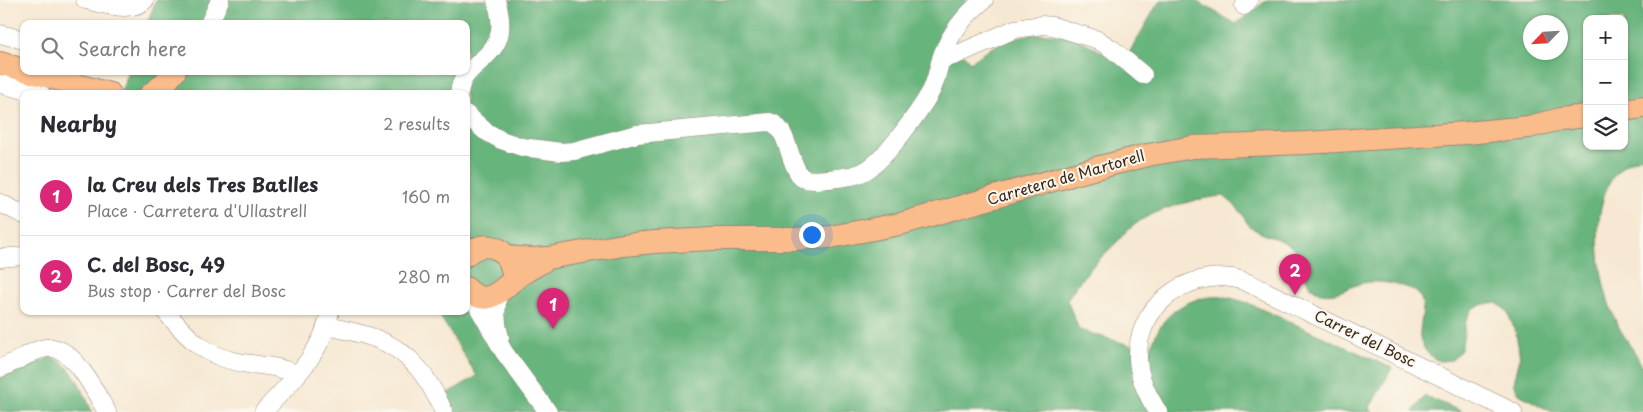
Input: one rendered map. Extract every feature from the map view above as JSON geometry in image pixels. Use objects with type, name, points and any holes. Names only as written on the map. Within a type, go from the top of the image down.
[{"type":"main road","points":[[0,63],[20,69]]},
{"type":"main road","points":[[42,75],[96,90]]},
{"type":"main road","points":[[156,90],[175,77]]},
{"type":"main road","points":[[1628,109],[1643,106]]},
{"type":"main road","name":"Carretera de Martorell","points":[[470,251],[481,246],[493,246],[507,257],[533,259],[655,242],[830,237],[919,219],[1148,155],[1193,147],[1314,143],[1529,127],[1560,119],[1583,116]]},
{"type":"main road","points":[[1628,120],[1643,118]]},
{"type":"main road","points":[[1529,127],[1583,126]]},
{"type":"main road","points":[[470,290],[485,297],[504,288],[512,272],[507,257]]},
{"type":"main road","name":"Carretera de Martorell","points":[[504,288],[548,258]]},
{"type":"street","points":[[85,0],[125,7],[141,4],[145,0]]},
{"type":"street","points":[[211,20],[220,0]]},
{"type":"street","points":[[470,71],[498,42],[500,36],[500,17],[496,0]]},
{"type":"street","points":[[470,118],[485,131],[501,140],[522,147],[561,152],[574,151],[637,134],[770,122],[776,124],[781,130],[793,164],[802,178],[814,180],[845,177],[865,171],[882,157],[907,128],[931,91],[954,30],[984,0]]},
{"type":"street","points":[[942,59],[956,55],[1015,28],[1042,25],[1053,26],[1098,40],[1143,75]]},
{"type":"street","points":[[0,34],[20,39]]},
{"type":"street","points":[[460,90],[466,75]]},
{"type":"street","points":[[0,84],[25,90]]},
{"type":"street","points":[[0,203],[20,214]]},
{"type":"street","points":[[0,258],[20,256]]},
{"type":"street","name":"Carrer del Bosc","points":[[1158,412],[1146,391],[1138,360],[1139,342],[1148,318],[1160,300],[1179,288],[1199,280],[1222,277],[1234,278],[1268,293],[1513,412]]},
{"type":"street","points":[[504,288],[496,312],[497,328],[504,352]]},
{"type":"street","points":[[470,292],[504,352],[548,412]]},
{"type":"street","points":[[169,315],[192,341],[219,358],[283,368],[296,374]]},
{"type":"street","points":[[263,412],[315,352],[329,318],[377,339],[408,357],[425,374],[444,412]]},
{"type":"street","points":[[0,368],[38,350],[56,349],[73,360],[107,412]]},
{"type":"green space","points":[[156,0],[967,0],[941,29],[970,62],[1003,42],[1021,36],[1051,34],[1079,40],[1096,48],[1122,65],[1160,0],[1195,0],[1236,24],[1267,0],[1643,0],[1643,156],[1625,164],[1611,180],[1599,217],[1598,238],[1603,281],[1608,301],[1617,324],[1642,367],[1643,412],[1552,412],[1519,394],[1514,383],[1520,358],[1516,333],[1507,311],[1497,303],[1484,304],[1473,308],[1466,320],[1461,350],[1452,360],[1437,360],[1429,354],[1421,342],[1423,304],[1419,295],[1410,289],[1396,284],[1374,282],[1363,283],[1340,292],[1328,294],[1315,290],[1307,281],[1299,255],[1295,250],[1285,242],[1256,231],[1224,196],[1191,201],[1166,209],[1145,218],[1131,228],[1089,271],[1067,300],[1079,330],[1150,351],[1155,336],[1164,321],[1170,314],[1186,304],[1203,298],[1222,297],[1235,299],[1248,303],[1392,368],[1369,409],[1373,412],[452,412],[445,395],[477,376],[439,315],[470,315],[470,90],[122,90],[127,75],[470,75],[470,20],[148,20]]},
{"type":"green space","points":[[51,357],[72,372],[92,412],[0,412],[0,378]]},
{"type":"green space","points":[[1425,396],[1463,412],[1413,412]]},
{"type":"place","name":"C. del Bosc, 49","points":[[1295,295]]},
{"type":"place","name":"la Creu dels Tres Batlles","points":[[553,329]]}]
